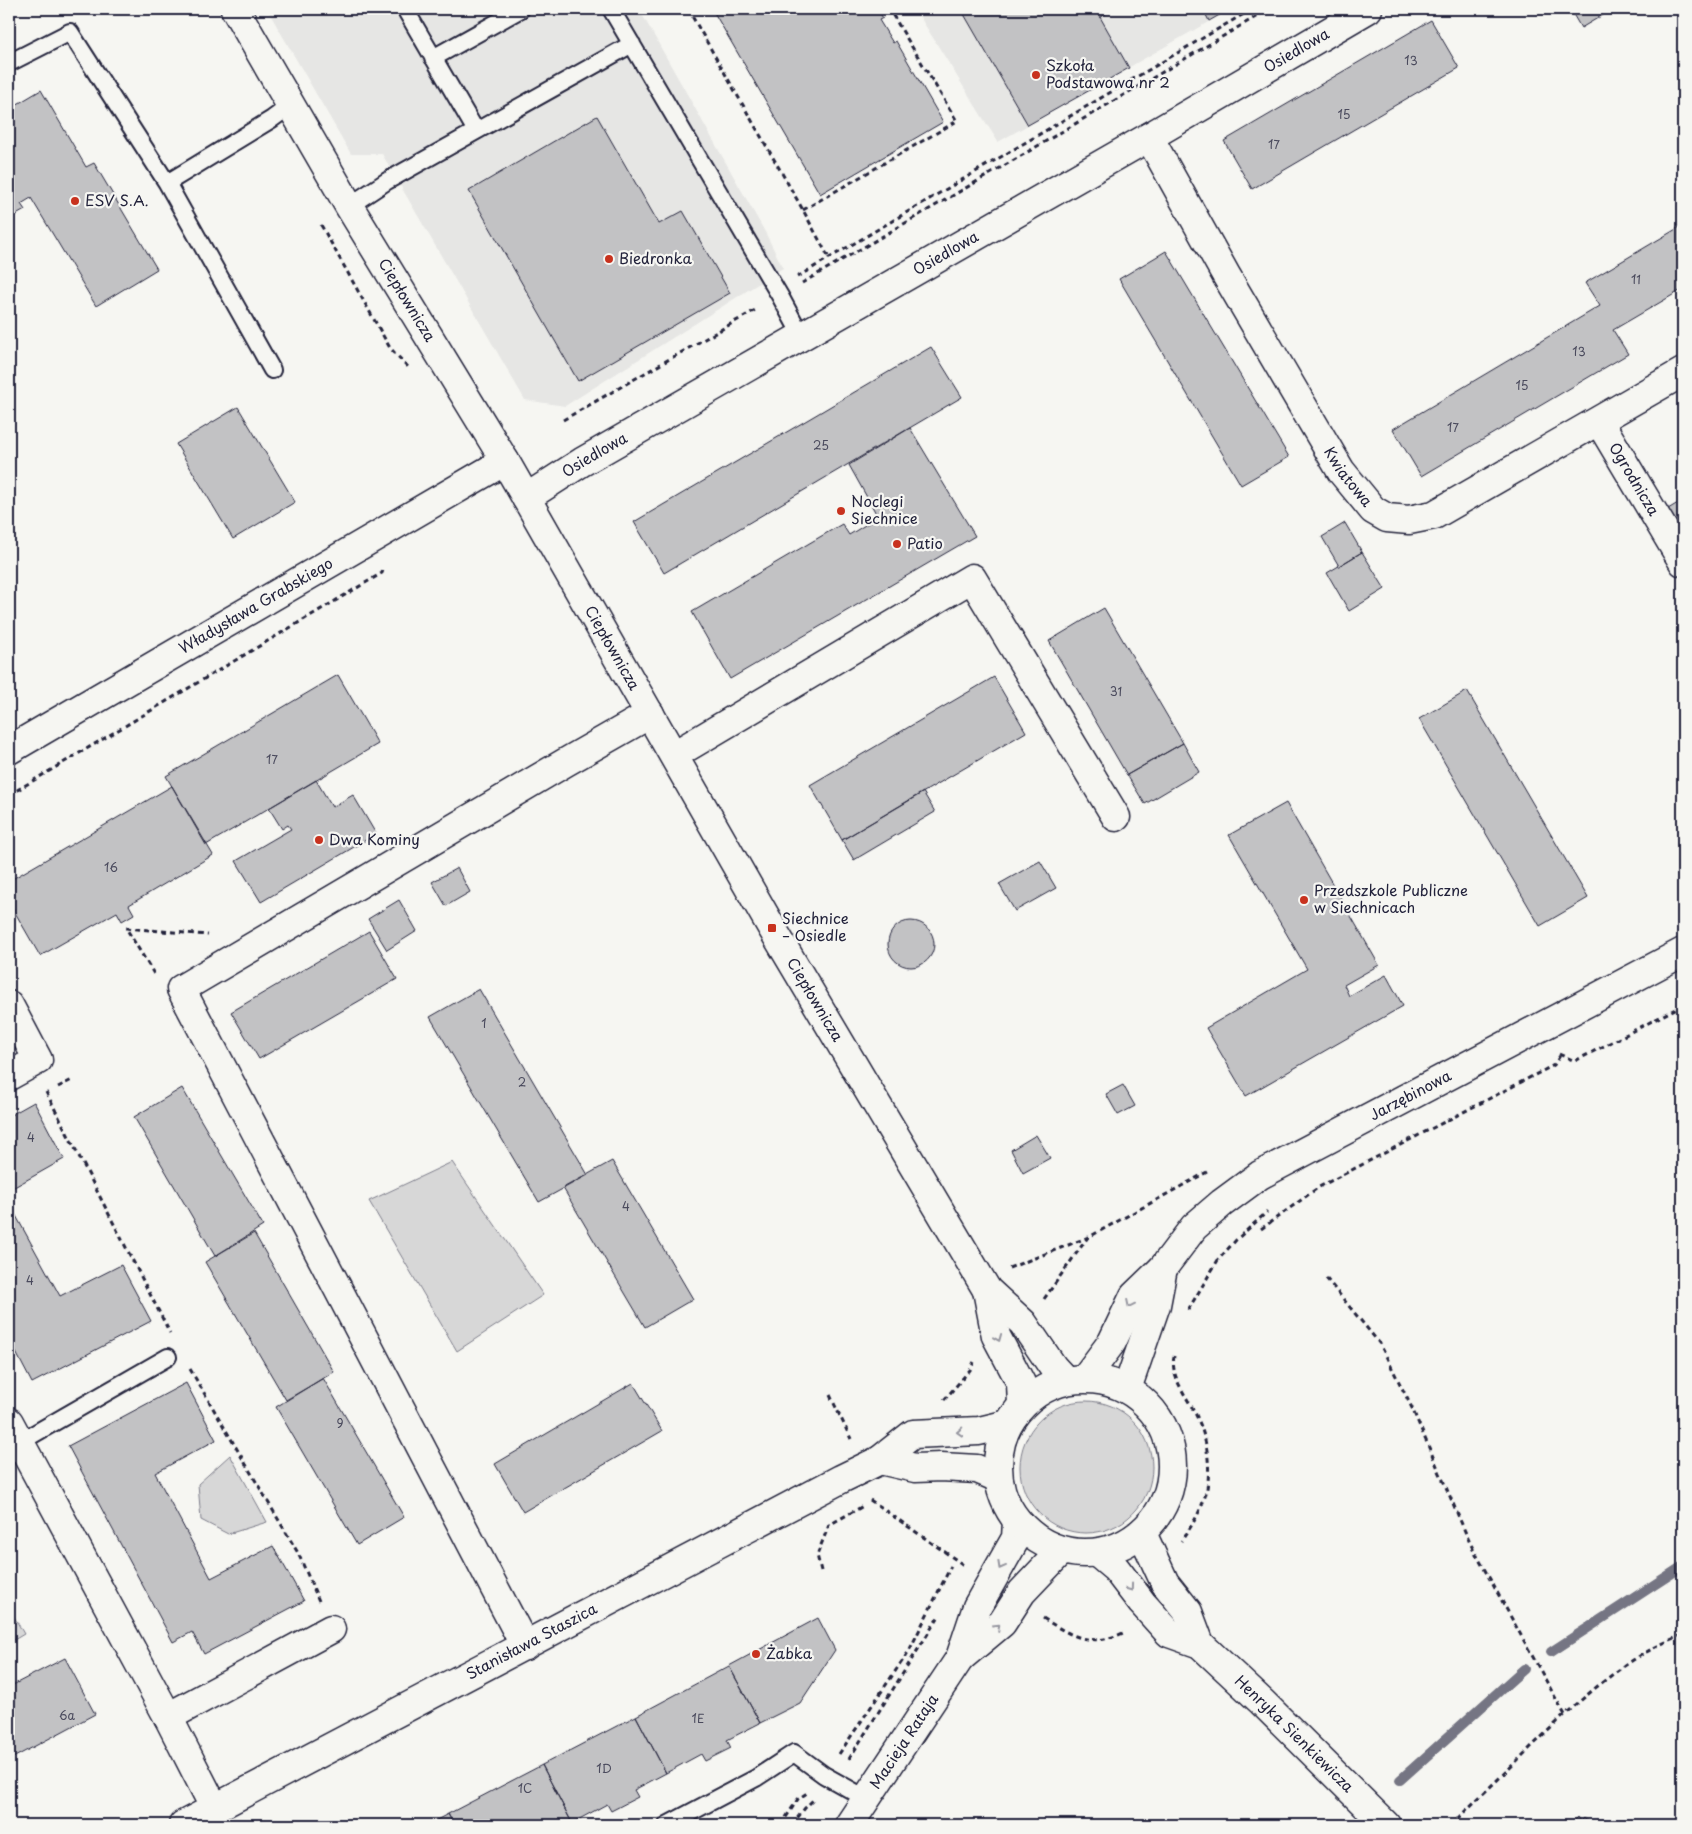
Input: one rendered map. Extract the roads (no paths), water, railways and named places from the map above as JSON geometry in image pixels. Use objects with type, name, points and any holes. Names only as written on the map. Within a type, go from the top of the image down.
[{"type":"street","name":"Ciepłownicza","points":[[235,9],[349,206],[505,461],[834,1034],[987,1290],[1023,1323],[1053,1367],[1075,1379]]},
{"type":"street","name":"Osiedlowa","points":[[526,498],[582,462],[1149,137],[1368,9]]},
{"type":"street","name":"Kwiatowa","points":[[1149,137],[1226,275],[1341,471],[1373,510],[1387,518],[1409,520],[1434,515],[1599,422],[1683,372]]},
{"type":"street","name":"Ogrodnicza","points":[[1599,422],[1683,562]]},
{"type":"street","name":"Władysława Grabskiego","points":[[9,750],[505,461]]},
{"type":"street","points":[[674,755],[972,578],[1116,817]]},
{"type":"street","points":[[525,1646],[181,989],[650,714]]},
{"type":"street","name":"Jarzębinowa","points":[[1075,1379],[1112,1342],[1134,1296],[1163,1268],[1194,1227],[1222,1203],[1260,1175],[1683,952]]},
{"type":"street","points":[[9,1005],[38,1060],[9,1076]]},
{"type":"street","name":"Jarzębinowa","points":[[1126,1389],[1156,1305],[1163,1268]]},
{"type":"street","name":"Ciepłownicza","points":[[987,1290],[996,1336],[1021,1383],[1015,1414]]},
{"type":"street","points":[[1075,1379],[1107,1381],[1126,1389],[1149,1406],[1164,1429],[1172,1457],[1170,1485],[1160,1511],[1142,1533],[1121,1546],[1097,1553],[1079,1554],[1061,1551],[1037,1540],[1017,1521],[1005,1501],[998,1478],[999,1451],[1015,1414],[1035,1394],[1050,1386],[1075,1379]]},
{"type":"street","name":"Stanisława Staszica","points":[[183,1825],[880,1460],[913,1434],[979,1431],[1015,1414]]},
{"type":"street","points":[[14,1432],[168,1717],[214,1809]]},
{"type":"street","points":[[880,1460],[915,1468],[977,1469],[998,1478]]},
{"type":"street","name":"Macieja Rataja","points":[[849,1825],[960,1658],[977,1607],[1016,1538],[1017,1521]]},
{"type":"street","name":"Henryka Sienkiewicza","points":[[1142,1533],[1165,1583],[1188,1612],[1200,1644]]},
{"type":"street","name":"Macieja Rataja","points":[[960,1658],[1002,1623],[1022,1592],[1061,1551]]},
{"type":"street","name":"Henryka Sienkiewicza","points":[[1097,1553],[1116,1569],[1142,1604],[1169,1632],[1200,1644],[1262,1702],[1380,1823]]},
{"type":"street","points":[[168,1717],[331,1630]]},
{"type":"lane","points":[[406,9],[476,131]]},
{"type":"lane","points":[[433,58],[521,9]]},
{"type":"lane","points":[[611,9],[801,335]]},
{"type":"lane","points":[[9,63],[70,32],[167,183],[272,370]]},
{"type":"lane","points":[[349,206],[387,181],[632,44]]},
{"type":"lane","points":[[167,183],[272,119],[291,105]]},
{"type":"lane","points":[[14,1432],[168,1357]]},
{"type":"lane","points":[[667,1825],[756,1778],[794,1753],[834,1781],[867,1799]]},
{"type":"waterway","points":[[1551,1652],[1683,1566]]},
{"type":"waterway","points":[[1400,1780],[1524,1669]]},
{"type":"place","name":"Szkoła Podstawowa nr 2","points":[[1036,75]]},
{"type":"place","name":"ESV S.A.","points":[[75,201]]},
{"type":"place","name":"Biedronka","points":[[609,259]]},
{"type":"place","name":"Noclegi Siechnice","points":[[841,511]]},
{"type":"place","name":"Patio","points":[[897,544]]},
{"type":"place","name":"Dwa Kominy","points":[[319,840]]},
{"type":"place","name":"Przedszkole Publiczne w Siechnicach","points":[[1304,900]]},
{"type":"place","name":"Siechnice – Osiedle","points":[[772,928]]},
{"type":"place","name":"Żabka","points":[[756,1654]]}]
